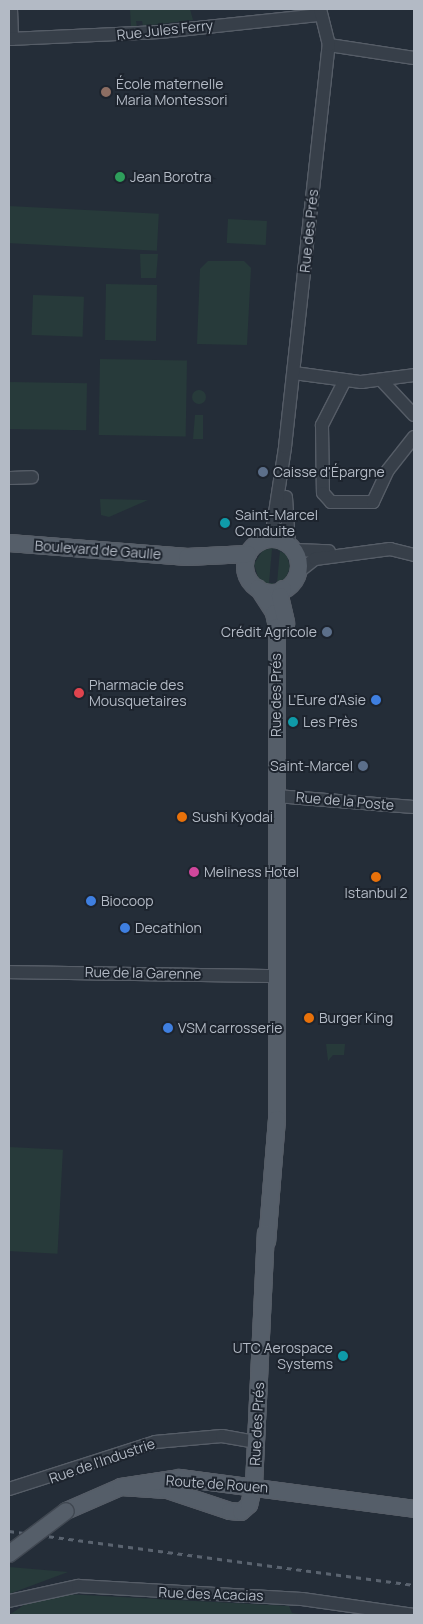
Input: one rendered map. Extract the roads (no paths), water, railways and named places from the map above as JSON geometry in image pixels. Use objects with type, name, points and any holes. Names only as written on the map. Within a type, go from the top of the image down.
[{"type":"main road","points":[[271,539],[291,548],[297,573],[283,589],[258,588],[246,574],[248,554],[257,543],[271,539]]},
{"type":"main road","name":"Boulevard de Gaulle","points":[[9,543],[187,557],[239,566],[246,574]]},
{"type":"main road","name":"Boulevard de Gaulle","points":[[187,557],[248,554]]},
{"type":"main road","name":"Rue des Prés","points":[[258,588],[274,613],[277,627],[280,796]]},
{"type":"main road","name":"Rue des Prés","points":[[121,1487],[167,1490],[241,1512],[249,1505],[254,1485],[267,1242],[265,1174],[274,1064],[277,976],[283,589]]},
{"type":"main road","name":"Route de Rouen","points":[[9,1554],[66,1510],[121,1487],[180,1478],[254,1485],[414,1509]]},
{"type":"street","points":[[10,39],[11,9]]},
{"type":"street","name":"Rue Jules Ferry","points":[[10,39],[160,32],[320,12]]},
{"type":"street","name":"Rue des Prés","points":[[271,539],[294,373],[329,45],[320,12]]},
{"type":"street","points":[[329,45],[414,58]]},
{"type":"street","points":[[294,373],[344,380],[383,382],[414,375]]},
{"type":"street","points":[[344,380],[322,425],[323,493],[331,502],[373,502],[388,470],[414,437]]},
{"type":"street","points":[[383,382],[414,415]]},
{"type":"street","name":"Rue des Prés","points":[[285,447],[291,548]]},
{"type":"street","points":[[9,478],[32,477]]},
{"type":"street","points":[[291,548],[376,550],[414,555]]},
{"type":"street","points":[[297,573],[315,559],[376,550]]},
{"type":"street","name":"Rue de la Poste","points":[[280,796],[414,807]]},
{"type":"street","name":"Rue de la Garenne","points":[[9,972],[277,976]]},
{"type":"street","name":"Rue de l'Industrie","points":[[9,1489],[155,1442],[222,1436],[256,1442]]},
{"type":"street","name":"Rue des Acacias","points":[[9,1601],[78,1586],[302,1599],[414,1615]]},
{"type":"railway","points":[[9,1531],[414,1585]]},
{"type":"place","name":"École maternelle Maria Montessori","points":[[106,92]]},
{"type":"place","name":"Jean Borotra","points":[[120,177]]},
{"type":"place","name":"Caisse d'Épargne","points":[[263,472]]},
{"type":"place","name":"Saint-Marcel Conduite","points":[[225,523]]},
{"type":"place","name":"Crédit Agricole","points":[[327,632]]},
{"type":"place","name":"Pharmacie des Mousquetaires","points":[[79,693]]},
{"type":"place","name":"L'Eure d'Asie","points":[[376,700]]},
{"type":"place","name":"Les Près","points":[[293,722]]},
{"type":"place","name":"Saint-Marcel","points":[[363,766]]},
{"type":"place","name":"Sushi Kyodai","points":[[182,817]]},
{"type":"place","name":"Meliness Hotel","points":[[194,872]]},
{"type":"place","name":"Istanbul 2","points":[[376,877]]},
{"type":"place","name":"Biocoop","points":[[91,901]]},
{"type":"place","name":"Decathlon","points":[[125,928]]},
{"type":"place","name":"Burger King","points":[[309,1018]]},
{"type":"place","name":"VSM carrosserie","points":[[168,1028]]},
{"type":"place","name":"UTC Aerospace Systems","points":[[343,1356]]}]
